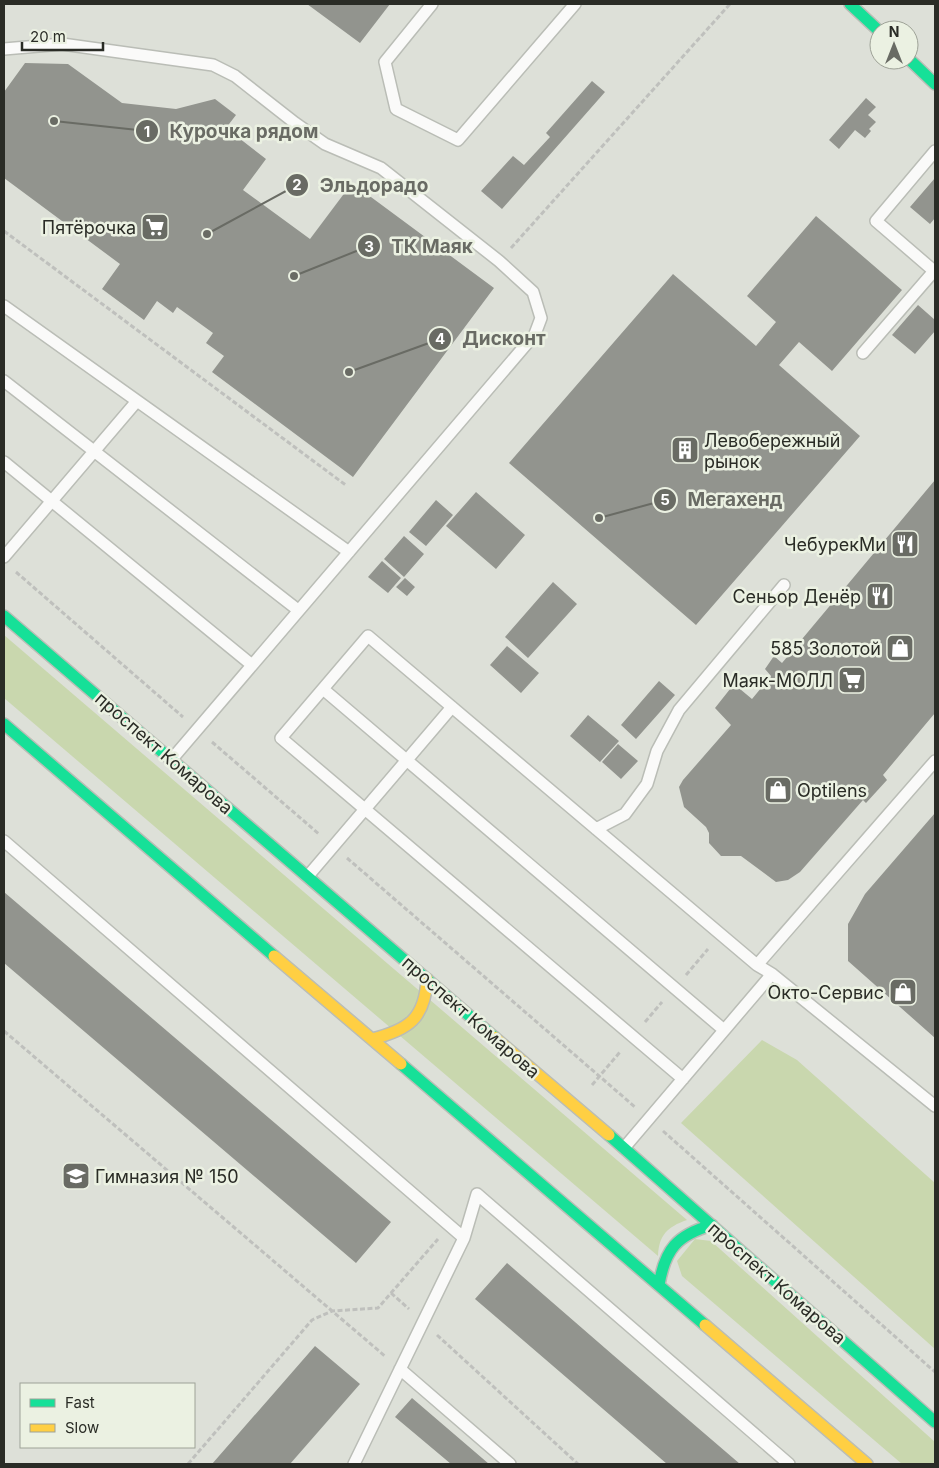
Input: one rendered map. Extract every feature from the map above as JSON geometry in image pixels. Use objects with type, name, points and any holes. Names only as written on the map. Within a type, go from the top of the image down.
[{"type":"main road","points":[[850,4],[869,22]]},
{"type":"main road","points":[[919,69],[935,84]]},
{"type":"main road","name":"проспект Комарова","points":[[4,616],[624,1148],[935,1422]]},
{"type":"main road","points":[[4,724],[868,1464]]},
{"type":"main road","points":[[372,1039],[392,1035],[408,1026],[422,1012],[428,997],[427,979]]},
{"type":"main road","points":[[658,1285],[662,1266],[669,1250],[681,1237],[698,1228],[712,1225]]},
{"type":"lane","points":[[432,4],[385,62],[396,109],[458,140],[573,4]]},
{"type":"lane","points":[[4,49],[62,44],[213,65],[235,76],[295,123],[326,144],[381,168],[499,261],[533,292],[541,318],[535,334],[172,759]]},
{"type":"lane","points":[[863,352],[934,271],[876,221],[935,151]]},
{"type":"lane","points":[[4,306],[348,552]]},
{"type":"lane","points":[[4,382],[298,610]]},
{"type":"lane","points":[[4,557],[137,401]]},
{"type":"lane","points":[[4,462],[252,664]]},
{"type":"lane","points":[[596,829],[625,814],[647,784],[657,751],[679,710],[784,585]]},
{"type":"lane","points":[[683,1079],[281,738],[368,636],[756,965],[772,974],[935,1106]]},
{"type":"lane","points":[[323,689],[724,1030]]},
{"type":"lane","points":[[308,876],[452,707]]},
{"type":"lane","points":[[756,965],[935,761]]},
{"type":"lane","points":[[4,841],[464,1238]]},
{"type":"lane","points":[[624,1148],[772,974]]},
{"type":"lane","points":[[354,1464],[464,1238],[476,1194],[789,1464]]},
{"type":"lane","points":[[400,1369],[510,1464]]},
{"type":"path","points":[[499,261],[730,4]]},
{"type":"path","points":[[4,231],[348,486]]},
{"type":"path","points":[[11,568],[600,1076],[935,1372]]},
{"type":"path","points":[[590,1087],[720,934]]},
{"type":"path","points":[[4,1031],[400,1369]]},
{"type":"path","points":[[188,1464],[312,1320],[332,1311],[378,1308],[449,1225]]},
{"type":"path","points":[[391,1293],[578,1464]]},
{"type":"green space","points":[[4,635],[687,1220],[665,1233],[660,1242],[658,1256],[4,698]]},
{"type":"green space","points":[[762,1040],[797,1060],[935,1183],[935,1349],[681,1123]]},
{"type":"green space","points":[[695,1239],[711,1241],[935,1442],[935,1464],[902,1464],[682,1276],[677,1261]]},
{"type":"building","points":[[307,4],[390,4],[360,43]]},
{"type":"building","points":[[25,63],[68,64],[122,103],[176,109],[215,99],[236,115],[226,128],[266,159],[243,190],[310,239],[352,183],[494,288],[353,477],[212,372],[224,356],[206,343],[213,333],[177,307],[173,313],[157,301],[144,320],[102,289],[120,264],[4,178],[4,92]]},
{"type":"building","points":[[592,81],[605,92],[502,209],[481,191],[513,156],[524,165],[550,137],[546,133]]},
{"type":"building","points":[[866,98],[876,107],[868,115],[876,122],[869,129],[871,131],[865,138],[855,130],[839,149],[829,140]]},
{"type":"building","points":[[935,178],[935,218],[930,224],[910,207]]},
{"type":"building","name":"Левобережный рынок","points":[[816,216],[902,290],[832,371],[799,342],[779,365],[860,436],[696,625],[509,463],[673,274],[756,346],[776,322],[747,296]]},
{"type":"building","points":[[918,305],[935,320],[935,331],[915,354],[892,335]]},
{"type":"building","name":"Маяк-МОЛЛ","points":[[935,480],[935,713],[883,775],[887,780],[866,803],[863,800],[800,872],[788,880],[776,882],[741,856],[721,856],[709,843],[709,833],[706,827],[684,807],[679,787],[731,725],[715,708],[734,684],[752,699],[771,676],[765,669],[774,656],[782,663]]},
{"type":"building","points":[[476,492],[525,535],[496,569],[446,526]]},
{"type":"building","points":[[436,500],[453,515],[426,546],[409,532]]},
{"type":"building","points":[[404,536],[424,554],[404,577],[384,559]]},
{"type":"building","points":[[382,561],[401,578],[388,593],[368,577]]},
{"type":"building","points":[[405,578],[415,587],[407,596],[396,587]]},
{"type":"building","points":[[553,582],[577,604],[528,658],[505,637]]},
{"type":"building","points":[[507,646],[539,673],[521,693],[490,665]]},
{"type":"building","points":[[659,681],[675,695],[636,739],[621,725]]},
{"type":"building","points":[[588,715],[619,741],[600,762],[570,736]]},
{"type":"building","points":[[618,744],[638,761],[621,779],[602,762]]},
{"type":"building","points":[[935,813],[935,1038],[848,961],[848,924],[865,894]]},
{"type":"building","points":[[4,892],[391,1222],[356,1263],[4,963]]},
{"type":"building","points":[[507,1263],[740,1464],[667,1464],[475,1299]]},
{"type":"building","points":[[315,1346],[360,1384],[290,1464],[212,1464]]},
{"type":"building","points":[[412,1398],[489,1464],[451,1464],[395,1417]]},
{"type":"traffic: fast","points":[[850,4],[869,22]]},
{"type":"traffic: fast","points":[[919,69],[935,84]]},
{"type":"traffic: fast","points":[[4,616],[494,1037]]},
{"type":"traffic: fast","points":[[4,724],[274,956]]},
{"type":"traffic: fast","points":[[401,1064],[705,1325]]},
{"type":"traffic: fast","points":[[609,1135],[935,1422]]},
{"type":"traffic: fast","points":[[659,1285],[665,1262],[675,1245],[690,1234],[712,1225]]},
{"type":"traffic: slow","points":[[274,956],[401,1064]]},
{"type":"traffic: slow","points":[[372,1039],[405,1027],[412,1021],[423,1004],[427,979]]},
{"type":"traffic: slow","points":[[494,1037],[609,1135]]},
{"type":"traffic: slow","points":[[705,1325],[867,1464]]},
{"type":"place","name":"Курочка рядом","points":[[54,121]]},
{"type":"place","name":"Пятёрочка","points":[[155,227]]},
{"type":"place","name":"Эльдорадо","points":[[207,234]]},
{"type":"place","name":"ТК Маяк","points":[[294,276]]},
{"type":"place","name":"Дисконт","points":[[349,372]]},
{"type":"place","name":"Левобережный рынок","points":[[685,450]]},
{"type":"place","name":"Мегахенд","points":[[599,518]]},
{"type":"place","name":"ЧебурекМи","points":[[905,544]]},
{"type":"place","name":"Сеньор Денёр","points":[[880,596]]},
{"type":"place","name":"585 Золотой","points":[[900,648]]},
{"type":"place","name":"Маяк-МОЛЛ","points":[[852,680]]},
{"type":"place","name":"Optilens","points":[[778,790]]},
{"type":"place","name":"Окто-Сервис","points":[[903,992]]},
{"type":"place","name":"Гимназия № 150","points":[[76,1176]]}]
